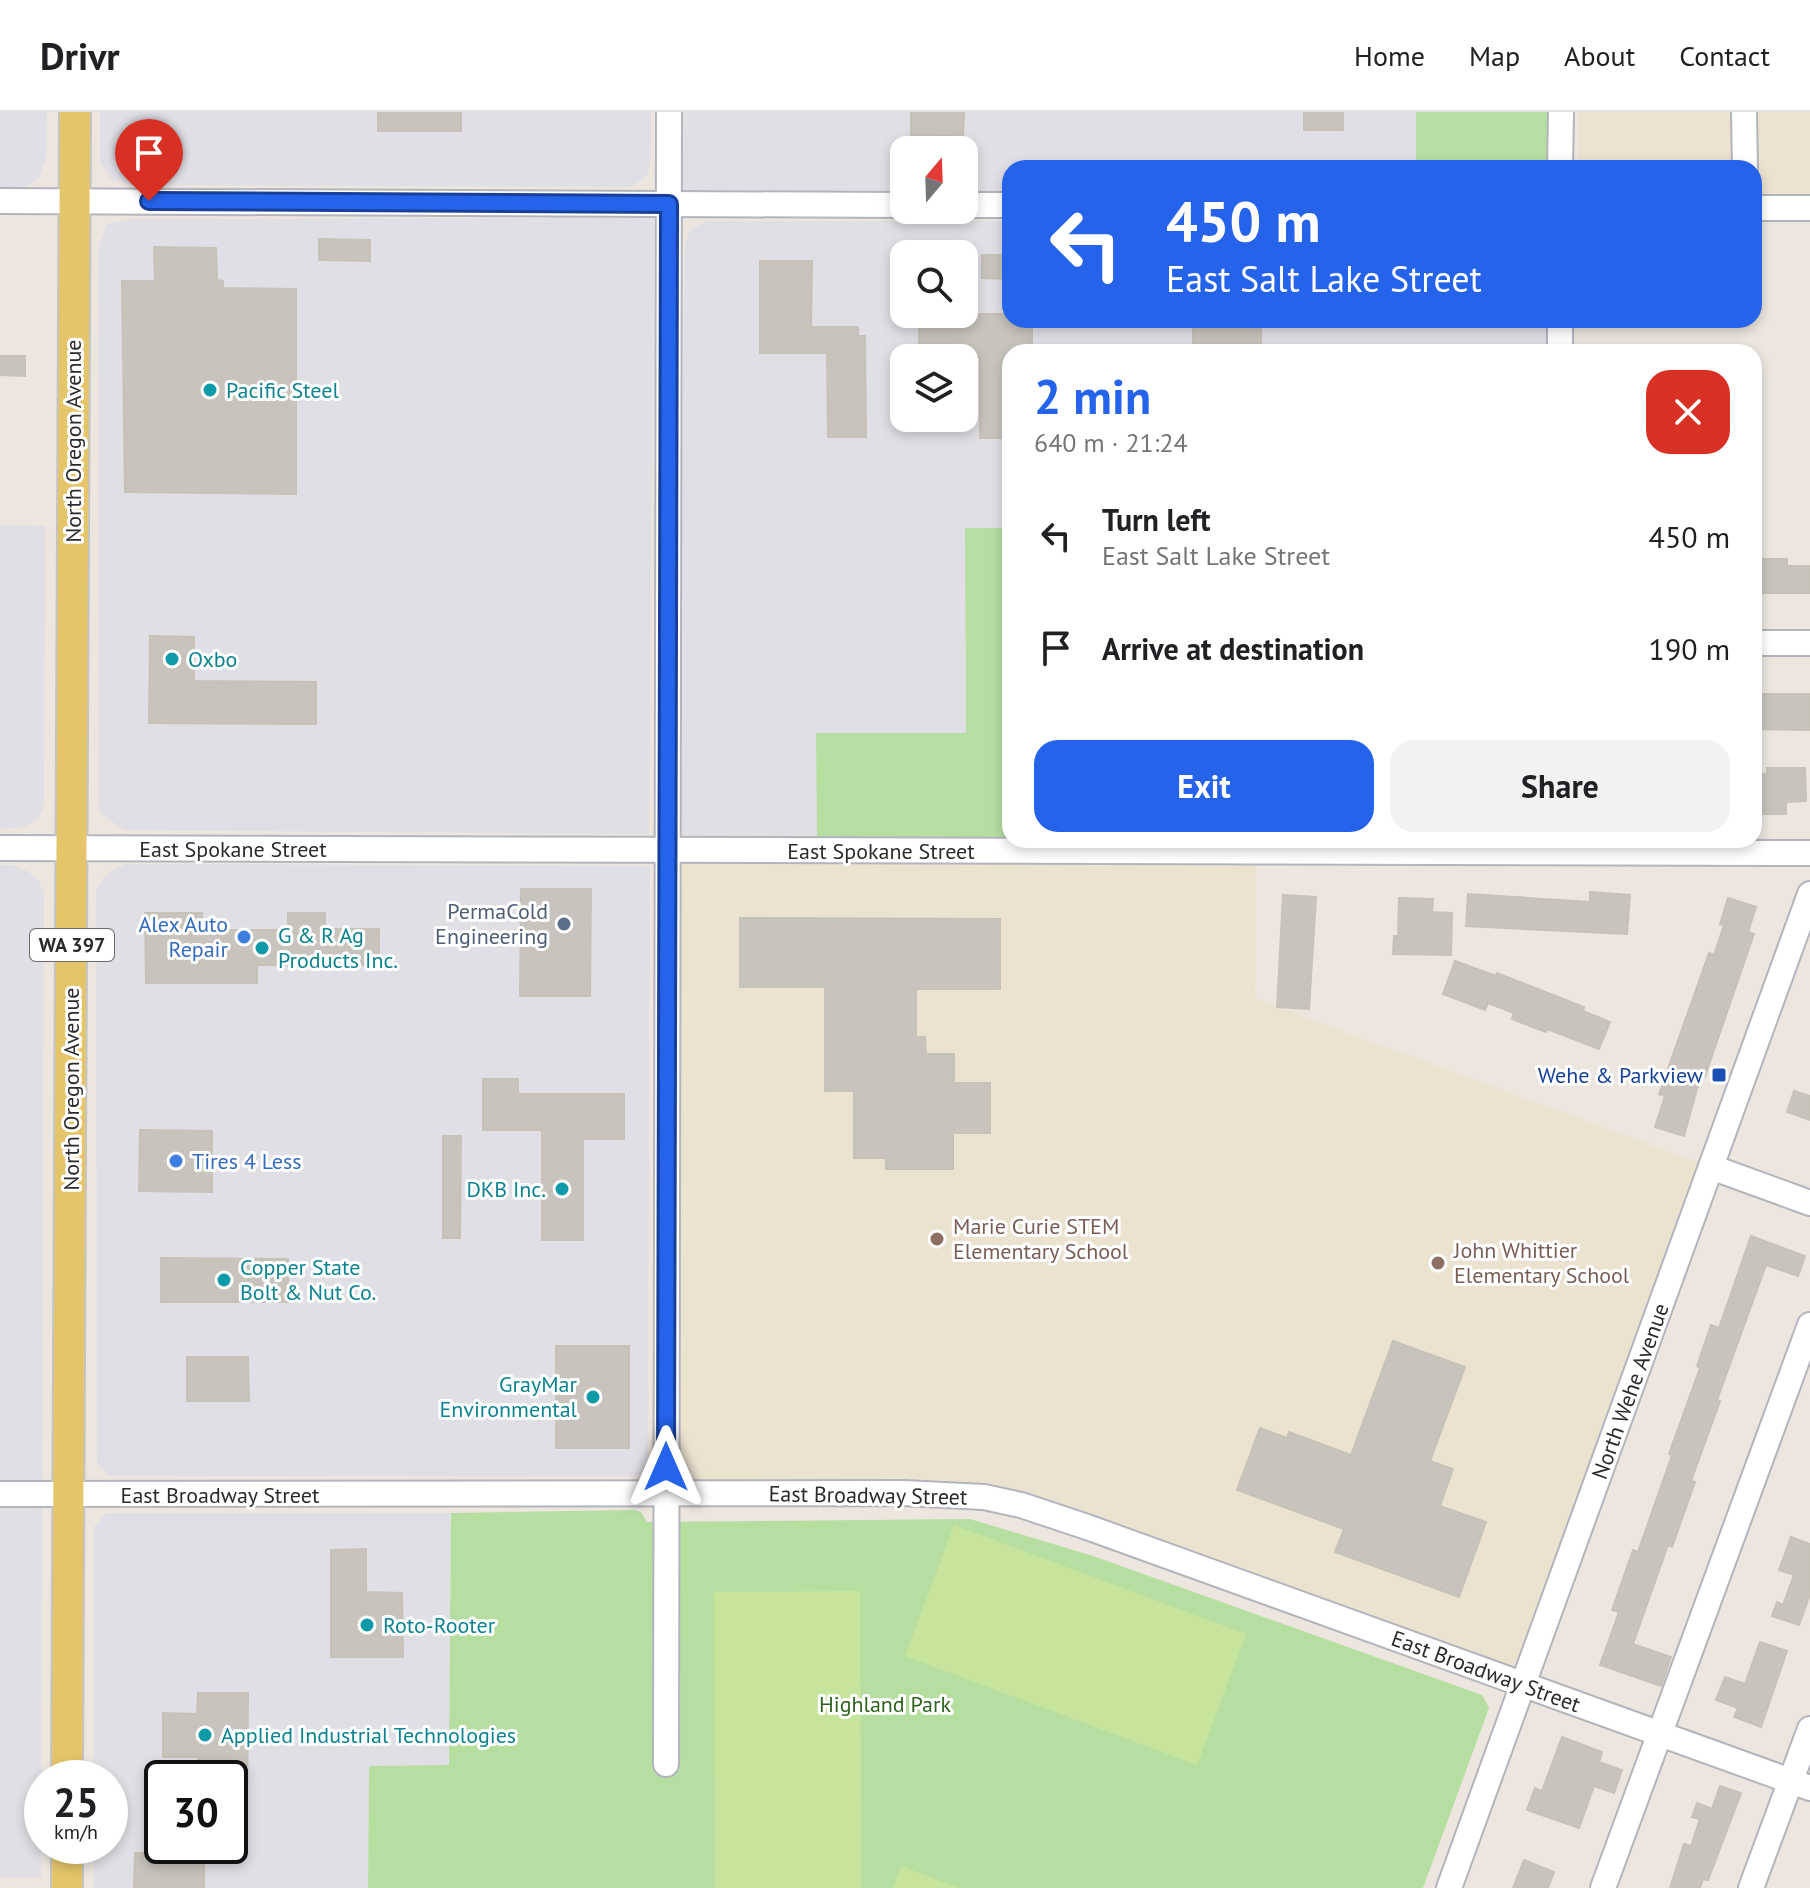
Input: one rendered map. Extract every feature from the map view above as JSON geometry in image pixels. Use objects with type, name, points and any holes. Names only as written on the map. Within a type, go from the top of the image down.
[{"type":"main road","name":"North Oregon Avenue","points":[[67,1760],[75,112]]},
{"type":"main road","points":[[67,1864],[67,1888]]},
{"type":"street","points":[[666,1764],[669,112]]},
{"type":"street","points":[[1560,160],[1561,112]]},
{"type":"street","points":[[1744,112],[1745,160]]},
{"type":"street","points":[[0,201],[890,205]]},
{"type":"street","points":[[978,205],[1002,205]]},
{"type":"street","points":[[1762,208],[1810,208]]},
{"type":"street","points":[[1762,643],[1810,643]]},
{"type":"street","name":"East Spokane Street","points":[[0,848],[1262,848]]},
{"type":"street","name":"East Spokane Street","points":[[1601,848],[1810,853]]},
{"type":"street","name":"North Wehe Avenue","points":[[1449,1888],[1810,894]]},
{"type":"street","points":[[1711,1167],[1810,1203]]},
{"type":"street","points":[[1603,1888],[1810,1325]]},
{"type":"street","name":"East Broadway Street","points":[[0,1494],[948,1493],[1021,1505],[1800,1784]]},
{"type":"street","points":[[1751,1888],[1800,1784],[1810,1729]]},
{"type":"shaded area","points":[[0,112],[47,112],[46,159],[38,179],[25,188],[0,188]]},
{"type":"shaded area","points":[[100,112],[651,112],[651,160],[647,176],[631,187],[130,185],[110,178],[100,162]]},
{"type":"shaded area","points":[[683,112],[1416,112],[1416,160],[1002,160],[1002,193],[978,193],[978,136],[890,136],[890,193],[683,192]]},
{"type":"shaded area","points":[[1578,112],[1810,112],[1810,205],[1762,208],[1762,160],[1578,160]]},
{"type":"shaded area","points":[[654,218],[649,834],[124,830],[99,812],[98,248],[107,224],[129,219]]},
{"type":"shaded area","points":[[708,221],[978,224],[978,221],[1002,221],[1002,328],[1548,328],[1548,344],[1002,344],[1002,528],[965,529],[966,733],[817,733],[817,838],[678,838],[685,244],[691,229]]},
{"type":"shaded area","points":[[0,525],[45,526],[44,805],[39,817],[24,827],[0,829]]},
{"type":"shaded area","points":[[667,850],[1256,852],[1255,999],[1711,1167],[1523,1685],[1021,1505],[666,1493]]},
{"type":"shaded area","points":[[126,864],[650,866],[648,1465],[640,1476],[110,1476],[97,1464],[96,889],[110,871]]},
{"type":"shaded area","points":[[0,865],[12,865],[38,880],[44,892],[41,1760],[24,1760],[24,1864],[41,1864],[41,1878],[0,1877]]},
{"type":"shaded area","points":[[106,1513],[451,1513],[449,1765],[369,1766],[368,1888],[94,1888],[94,1864],[128,1864],[128,1760],[94,1760],[94,1527]]},
{"type":"green space","points":[[1416,112],[1547,112],[1547,160],[1416,160]]},
{"type":"green space","points":[[965,528],[1002,528],[1002,838],[817,838],[816,733],[966,733]]},
{"type":"green space","name":"Highland Park","points":[[641,1512],[647,1522],[970,1519],[1093,1556],[1482,1695],[1489,1708],[1423,1888],[368,1888],[369,1766],[449,1765],[451,1513]]},
{"type":"green space","points":[[954,1525],[1246,1634],[1197,1765],[905,1656]]},
{"type":"green space","points":[[860,1591],[861,1888],[715,1888],[714,1592]]},
{"type":"green space","points":[[901,1866],[959,1888],[893,1888]]},
{"type":"building","points":[[378,112],[461,112],[461,131],[378,131]]},
{"type":"building","points":[[911,112],[964,112],[963,136],[911,135]]},
{"type":"building","points":[[1304,112],[1343,112],[1343,130],[1304,130]]},
{"type":"building","points":[[319,239],[370,240],[370,261],[319,260]]},
{"type":"building","name":"Pacific Steel","points":[[154,247],[216,248],[217,280],[223,281],[223,288],[296,289],[296,494],[125,492],[122,281],[155,281]]},
{"type":"building","points":[[982,255],[1002,255],[1002,279],[982,278]]},
{"type":"building","points":[[760,261],[812,261],[811,327],[858,327],[858,336],[865,336],[866,437],[828,437],[827,353],[760,353]]},
{"type":"building","points":[[978,314],[1002,314],[1002,328],[1032,328],[1032,344],[1002,344],[1002,438],[980,438],[978,344],[919,344],[919,328],[978,328]]},
{"type":"building","points":[[1193,328],[1261,328],[1261,344],[1193,344]]},
{"type":"building","points":[[0,356],[25,356],[25,376],[0,375]]},
{"type":"building","points":[[1762,559],[1787,559],[1787,566],[1810,566],[1810,593],[1762,593]]},
{"type":"building","name":"Oxbo","points":[[150,636],[194,637],[194,681],[316,682],[316,724],[149,723]]},
{"type":"building","points":[[1762,694],[1810,694],[1810,730],[1762,729]]},
{"type":"building","points":[[1767,768],[1805,768],[1806,801],[1786,802],[1786,814],[1762,814],[1762,774],[1767,774]]},
{"type":"building","points":[[521,889],[591,889],[590,996],[520,996]]},
{"type":"building","points":[[1590,892],[1630,895],[1627,934],[1466,926],[1468,894],[1590,902]]},
{"type":"building","points":[[1283,895],[1316,897],[1309,1009],[1277,1007]]},
{"type":"building","points":[[1399,898],[1433,899],[1432,912],[1452,913],[1451,955],[1393,954],[1394,936],[1398,936]]},
{"type":"building","points":[[1728,898],[1756,907],[1748,932],[1754,934],[1705,1076],[1701,1074],[1684,1136],[1655,1127],[1665,1096],[1659,1094],[1709,953],[1714,955],[1724,925],[1720,924]]},
{"type":"building","name":"G & R Ag Products Inc.","points":[[145,913],[202,913],[202,930],[288,930],[288,913],[325,913],[325,929],[379,929],[379,965],[257,965],[257,983],[146,983]]},
{"type":"building","points":[[740,918],[1000,919],[1000,989],[916,989],[916,1037],[925,1037],[926,1054],[954,1054],[954,1083],[990,1083],[990,1133],[953,1133],[953,1169],[886,1169],[886,1158],[854,1158],[854,1091],[825,1091],[825,987],[740,987]]},
{"type":"building","points":[[1455,961],[1496,976],[1497,973],[1584,1007],[1583,1011],[1610,1022],[1599,1049],[1512,1019],[1514,1013],[1488,1003],[1485,1010],[1443,994]]},
{"type":"building","name":"DKB Inc.","points":[[483,1079],[518,1079],[518,1094],[624,1094],[624,1139],[583,1139],[583,1240],[542,1240],[542,1130],[483,1130]]},
{"type":"building","points":[[1794,1091],[1810,1096],[1810,1120],[1787,1112]]},
{"type":"building","name":"Tires 4 Less","points":[[140,1130],[212,1131],[212,1192],[139,1191]]},
{"type":"building","points":[[443,1136],[461,1136],[460,1238],[443,1238]]},
{"type":"building","points":[[1751,1236],[1805,1256],[1798,1276],[1766,1265],[1717,1400],[1720,1401],[1691,1481],[1695,1482],[1672,1547],[1668,1545],[1633,1644],[1671,1657],[1661,1686],[1600,1665],[1619,1612],[1612,1610],[1633,1550],[1638,1552],[1672,1455],[1669,1454],[1700,1368],[1697,1366],[1711,1325],[1719,1328]]},
{"type":"building","name":"Copper State Bolt & Nut Co.","points":[[161,1258],[288,1259],[288,1302],[161,1302]]},
{"type":"building","points":[[1393,1341],[1465,1367],[1430,1461],[1453,1469],[1440,1506],[1486,1522],[1459,1597],[1335,1552],[1344,1529],[1237,1490],[1260,1428],[1287,1438],[1289,1432],[1351,1455]]},
{"type":"building","name":"GrayMar Environmental","points":[[556,1346],[629,1346],[629,1448],[556,1448]]},
{"type":"building","points":[[187,1357],[248,1357],[249,1401],[187,1401]]},
{"type":"building","points":[[1791,1537],[1810,1544],[1810,1594],[1799,1625],[1772,1616],[1777,1602],[1783,1605],[1794,1575],[1779,1570]]},
{"type":"building","name":"Roto-Rooter","points":[[366,1549],[366,1592],[402,1593],[403,1657],[331,1657],[331,1550]]},
{"type":"building","points":[[1760,1642],[1787,1651],[1761,1727],[1734,1717],[1738,1708],[1716,1700],[1725,1677],[1745,1684]]},
{"type":"building","name":"Applied Industrial Technologies","points":[[198,1693],[248,1693],[247,1760],[163,1757],[163,1713],[197,1714]]},
{"type":"building","points":[[1562,1737],[1602,1752],[1599,1762],[1622,1770],[1614,1793],[1594,1786],[1579,1828],[1527,1810],[1535,1788],[1542,1791]]},
{"type":"building","points":[[1720,1786],[1741,1793],[1708,1880],[1703,1879],[1700,1888],[1670,1888],[1684,1844],[1691,1846],[1700,1819],[1692,1817],[1697,1803],[1712,1809]]},
{"type":"building","points":[[135,1853],[144,1853],[144,1864],[204,1864],[204,1888],[134,1888]]},
{"type":"building","points":[[1524,1860],[1554,1872],[1548,1888],[1513,1888]]},
{"type":"place","name":"Pacific Steel","points":[[210,390]]},
{"type":"place","name":"Oxbo","points":[[172,659]]},
{"type":"place","name":"PermaCold Engineering","points":[[564,924]]},
{"type":"place","name":"Alex Auto Repair","points":[[244,937]]},
{"type":"place","name":"G & R Ag Products Inc.","points":[[262,948]]},
{"type":"place","name":"Wehe & Parkview","points":[[1719,1075]]},
{"type":"place","name":"Tires 4 Less","points":[[176,1161]]},
{"type":"place","name":"DKB Inc.","points":[[562,1189]]},
{"type":"place","name":"Marie Curie STEM Elementary School","points":[[937,1239]]},
{"type":"place","name":"John Whittier Elementary School","points":[[1438,1263]]},
{"type":"place","name":"Copper State Bolt & Nut Co.","points":[[224,1280]]},
{"type":"place","name":"GrayMar Environmental","points":[[593,1397]]},
{"type":"place","name":"Roto-Rooter","points":[[367,1625]]},
{"type":"place","name":"Applied Industrial Technologies","points":[[205,1735]]},
{"type":"route","points":[[149,201],[669,204],[666,1467]]}]
